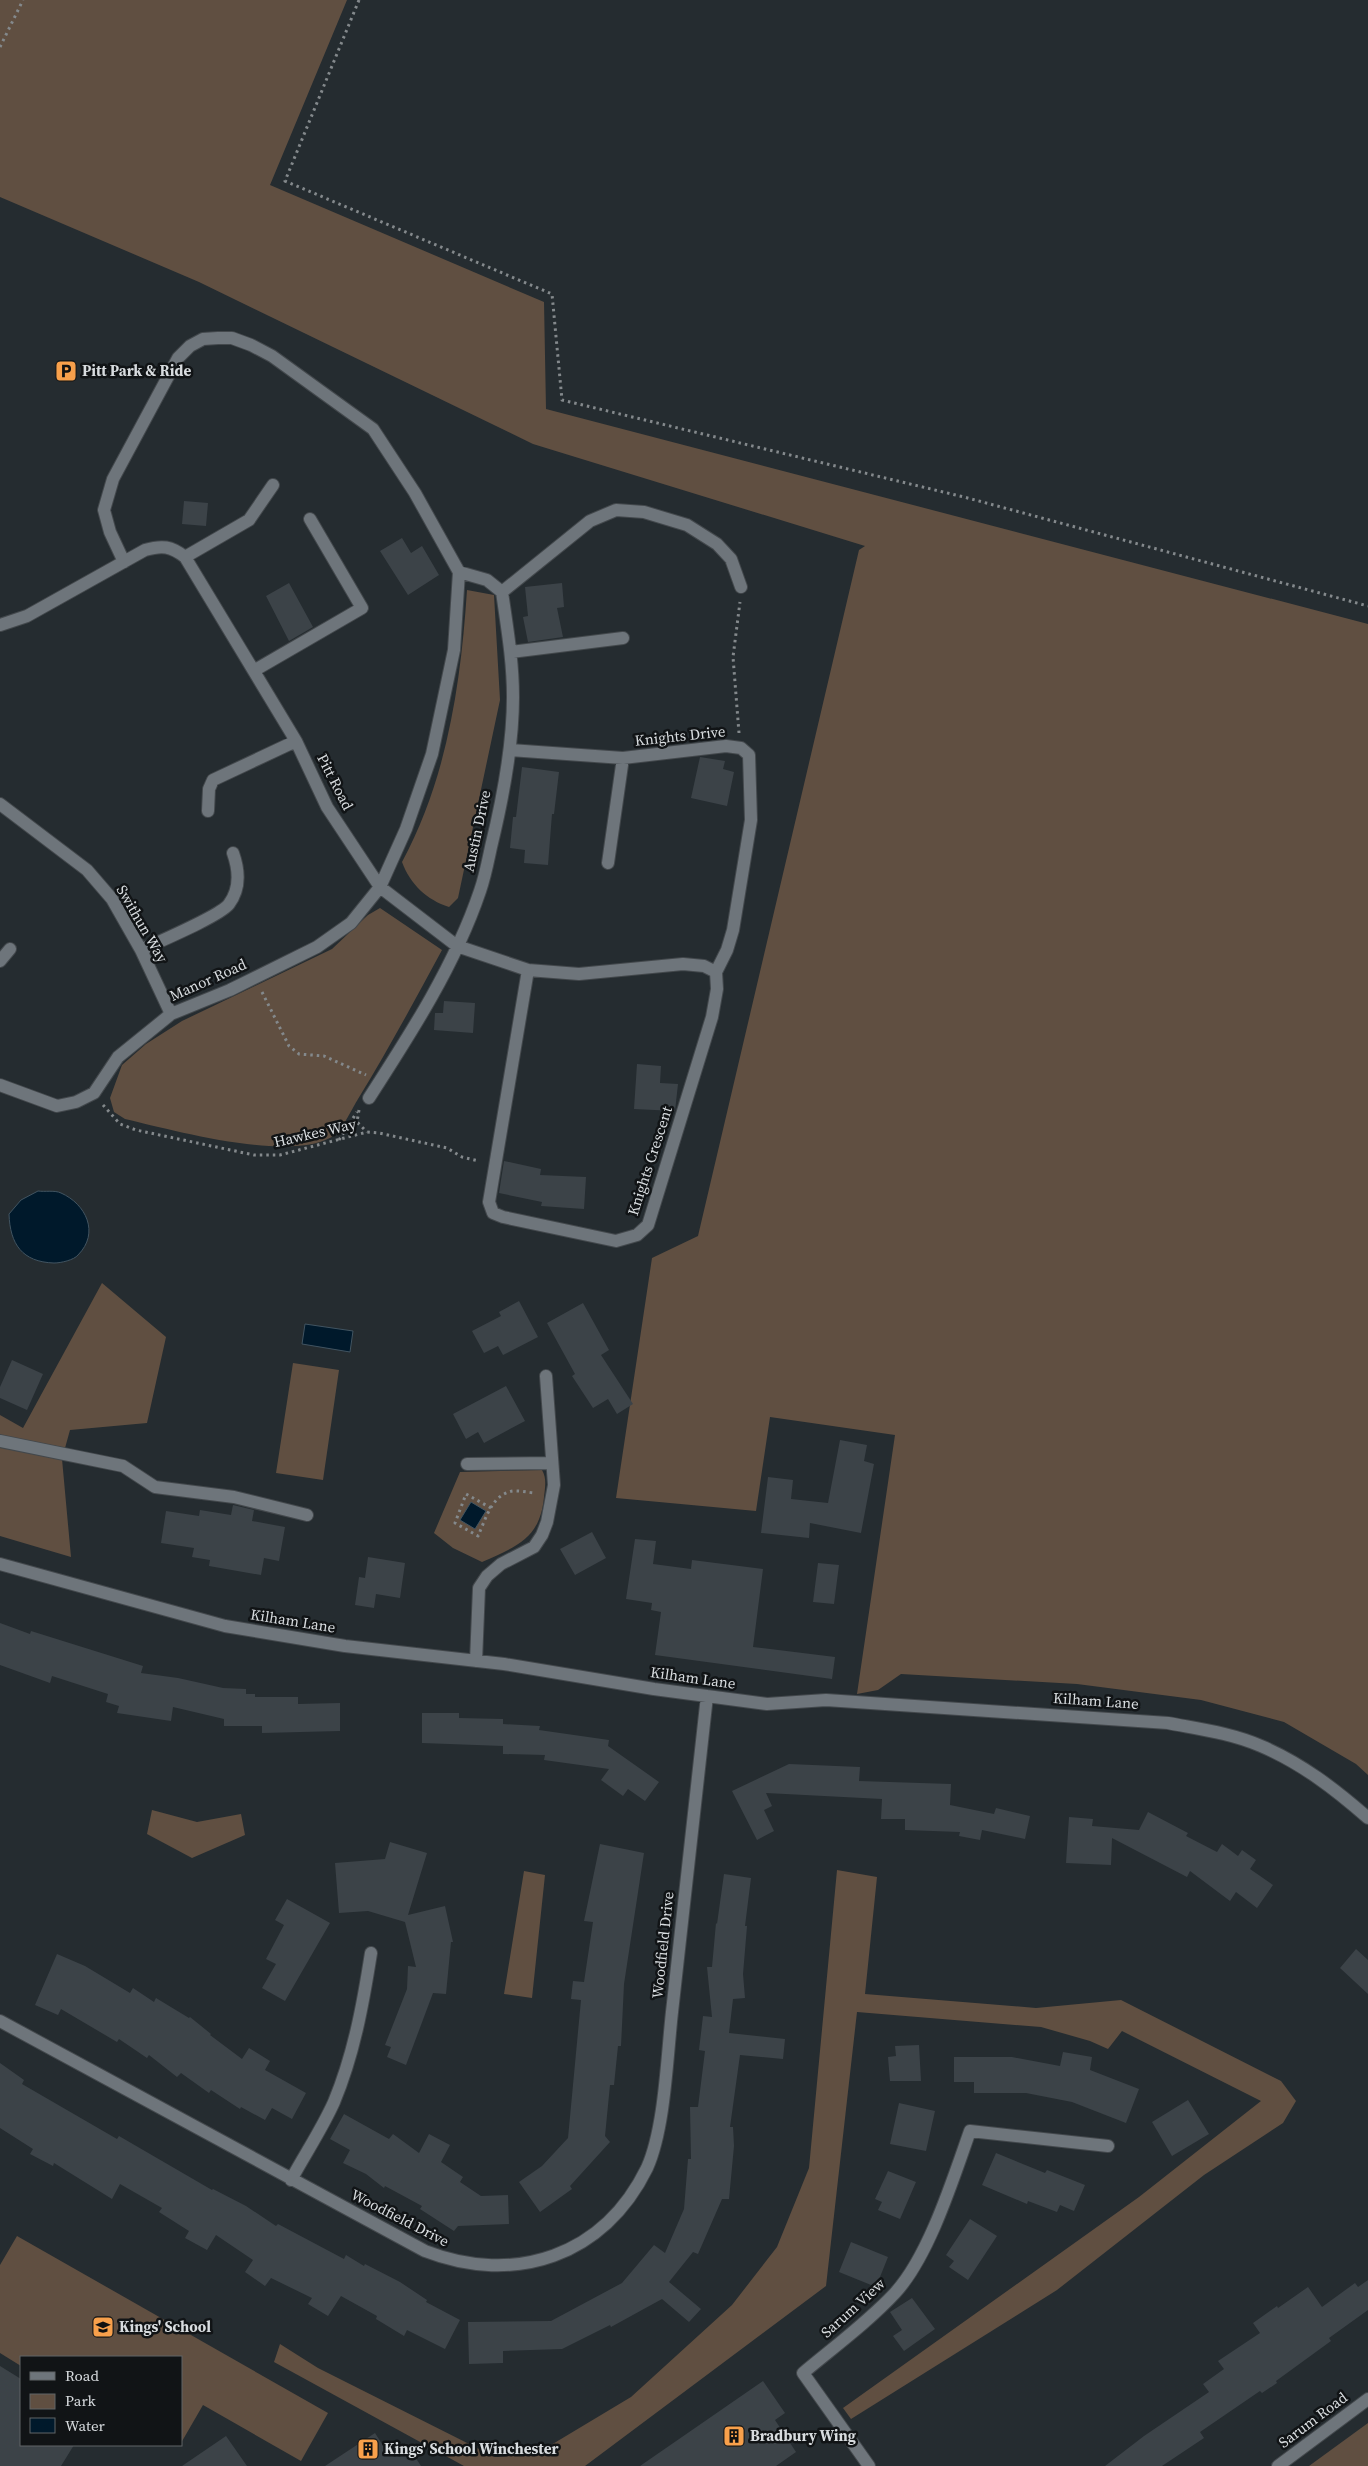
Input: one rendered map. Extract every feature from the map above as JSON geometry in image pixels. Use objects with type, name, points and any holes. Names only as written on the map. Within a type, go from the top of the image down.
[{"type":"street","points":[[124,562],[110,532],[104,510],[113,479],[178,358],[190,346],[203,339],[232,338],[272,356],[373,429],[415,493],[459,572],[486,580],[502,592],[550,551],[590,521],[616,510],[644,512],[686,525],[717,544],[731,558],[741,587]]},
{"type":"street","points":[[0,625],[27,616],[145,550],[158,546],[175,549],[185,556],[249,520],[273,484]]},
{"type":"street","points":[[254,670],[362,608],[310,519]]},
{"type":"street","name":"Pitt Road","points":[[185,556],[296,740],[327,807],[380,887],[457,946],[528,970],[579,974],[682,964],[704,966],[716,972]]},
{"type":"street","name":"Manor Road","points":[[94,1093],[118,1057],[171,1014],[255,977],[324,942],[351,923],[380,887],[406,829],[432,754],[454,650],[459,572]]},
{"type":"street","name":"Austin Drive","points":[[369,1098],[409,1036],[457,946],[480,890],[499,816],[510,750],[513,698],[511,652],[502,592]]},
{"type":"street","points":[[511,652],[623,638]]},
{"type":"street","points":[[208,811],[209,789],[213,780],[296,740]]},
{"type":"street","name":"Knights Drive","points":[[510,750],[623,758],[726,746],[741,748],[749,755],[751,820],[732,930],[727,950],[716,972]]},
{"type":"street","points":[[608,863],[623,758]]},
{"type":"street","name":"Swithun Way","points":[[0,804],[87,870],[112,899],[141,950],[171,1014]]},
{"type":"street","points":[[141,950],[213,916],[229,904],[239,875],[233,853]]},
{"type":"street","points":[[0,961],[10,949]]},
{"type":"street","name":"Knights Crescent","points":[[528,970],[489,1202],[493,1213],[503,1217],[616,1242],[638,1235],[648,1225],[712,1017],[718,990],[716,972]]},
{"type":"street","points":[[0,1084],[57,1106],[76,1102],[94,1093]]},
{"type":"street","points":[[476,1661],[479,1588],[487,1576],[501,1564],[534,1546],[542,1535],[547,1522],[552,1494],[552,1463],[546,1376]]},
{"type":"street","points":[[0,1441],[123,1466],[155,1487],[234,1497],[307,1515]]},
{"type":"street","points":[[467,1464],[552,1463]]},
{"type":"street","name":"Kilham Lane","points":[[0,1564],[225,1626],[345,1646],[476,1661],[707,1696],[767,1704],[826,1700],[1168,1723],[1220,1733],[1259,1745],[1332,1786],[1368,1818]]},
{"type":"street","name":"Woodfield Drive","points":[[0,2020],[291,2180],[425,2251],[470,2265],[512,2266],[540,2260],[593,2236],[613,2219],[629,2200],[647,2167],[659,2123],[707,1696]]},
{"type":"street","points":[[291,2180],[333,2104],[344,2074],[360,2024],[372,1954]]},
{"type":"street","name":"Sarum View","points":[[869,2466],[803,2372],[896,2292],[920,2256],[943,2205],[970,2132],[1108,2146]]},
{"type":"street","name":"Sarum Road","points":[[1278,2466],[1368,2399]]},
{"type":"path","points":[[0,47],[23,0]]},
{"type":"path","points":[[359,0],[285,181],[552,294],[562,400],[964,497],[1368,606]]},
{"type":"path","points":[[741,587],[733,657],[741,748]]},
{"type":"path","points":[[255,977],[289,1046],[299,1054],[324,1056],[380,1082]]},
{"type":"path","name":"Hawkes Way","points":[[94,1093],[108,1113],[120,1124],[136,1130],[214,1148],[254,1155],[280,1155],[367,1132],[447,1148],[462,1157],[494,1165]]},
{"type":"path","points":[[339,1140],[358,1112]]},
{"type":"path","points":[[491,1508],[466,1494],[455,1523],[478,1536],[494,1502],[509,1491],[552,1494]]},
{"type":"green space","points":[[0,0],[347,0],[270,185],[544,302],[546,409],[1368,624],[1368,1775],[1356,1764],[1284,1722],[1201,1700],[1077,1684],[901,1674],[878,1690],[857,1694],[895,1435],[770,1417],[756,1511],[616,1498],[652,1258],[698,1236],[859,550],[865,546],[533,444],[199,282],[0,197]]},
{"type":"green space","points":[[467,590],[494,595],[500,700],[458,898],[449,907],[433,900],[420,890],[405,870],[402,862],[430,798],[441,764],[456,695]]},
{"type":"green space","points":[[380,908],[442,950],[380,1062],[336,1134],[317,1143],[293,1146],[264,1146],[202,1137],[125,1119],[114,1112],[110,1098],[122,1065],[146,1044],[182,1021],[332,949],[368,915]]},
{"type":"green space","points":[[102,1283],[166,1337],[147,1423],[70,1430],[62,1459],[71,1557],[0,1536],[0,1415],[23,1428]]},
{"type":"green space","points":[[293,1363],[339,1370],[323,1480],[276,1473]]},
{"type":"green space","points":[[542,1470],[545,1477],[544,1497],[538,1523],[525,1539],[506,1551],[482,1562],[453,1548],[434,1533],[460,1472]]},
{"type":"green space","points":[[152,1810],[197,1822],[241,1814],[245,1835],[192,1858],[147,1834]]},
{"type":"green space","points":[[837,1870],[877,1877],[865,1994],[1036,2008],[1121,2000],[1281,2081],[1296,2101],[1283,2123],[1204,2175],[1057,2290],[851,2419],[843,2408],[1139,2197],[1261,2101],[1122,2031],[1108,2049],[1090,2041],[1041,2027],[857,2012],[826,2286],[585,2466],[464,2466],[274,2362],[280,2344],[318,2368],[495,2457],[536,2454],[631,2397],[732,2305],[777,2247],[809,2168]]},
{"type":"green space","points":[[524,1871],[545,1875],[532,1998],[504,1994]]},
{"type":"green space","points":[[17,2236],[328,2413],[301,2461],[203,2405],[182,2441],[182,2356],[20,2356],[20,2365],[0,2353],[0,2265]]},
{"type":"green space","points":[[1368,2423],[1368,2466],[1309,2466]]},
{"type":"water","points":[[38,1191],[61,1193],[77,1204],[83,1212],[89,1229],[88,1238],[85,1246],[74,1258],[57,1263],[43,1262],[26,1255],[15,1242],[9,1214],[21,1200]]},
{"type":"water","points":[[305,1324],[353,1331],[350,1352],[302,1344]]},
{"type":"water","points":[[471,1502],[486,1511],[475,1529],[460,1520]]},
{"type":"building","points":[[184,501],[208,503],[206,526],[182,524]]},
{"type":"building","points":[[402,538],[411,553],[422,546],[439,575],[408,595],[380,551]]},
{"type":"building","points":[[289,583],[313,627],[289,641],[266,596]]},
{"type":"building","points":[[562,583],[564,607],[557,608],[563,637],[528,642],[523,617],[528,616],[525,587]]},
{"type":"building","points":[[700,757],[725,761],[723,769],[734,772],[727,806],[691,798]]},
{"type":"building","points":[[522,767],[559,772],[554,814],[552,814],[548,865],[524,863],[525,850],[510,848],[513,817],[516,817]]},
{"type":"building","points":[[444,1001],[475,1003],[473,1033],[434,1030],[435,1013],[443,1013]]},
{"type":"building","points":[[637,1064],[661,1066],[660,1083],[678,1084],[675,1111],[634,1109]]},
{"type":"building","points":[[504,1161],[541,1169],[540,1175],[586,1177],[584,1209],[541,1206],[542,1202],[499,1193]]},
{"type":"building","points":[[519,1301],[538,1337],[503,1355],[498,1346],[484,1353],[472,1331],[501,1316],[499,1312]]},
{"type":"building","points":[[583,1303],[609,1350],[601,1355],[633,1404],[617,1414],[608,1399],[593,1408],[572,1376],[575,1374],[547,1323]]},
{"type":"building","points":[[12,1360],[43,1374],[27,1410],[0,1398],[0,1387]]},
{"type":"building","points":[[506,1386],[525,1421],[484,1443],[478,1432],[466,1439],[453,1414]]},
{"type":"building","points":[[840,1440],[867,1445],[864,1461],[874,1464],[861,1533],[810,1523],[809,1538],[761,1533],[768,1477],[793,1480],[791,1499],[828,1503]]},
{"type":"building","points":[[233,1505],[254,1510],[252,1521],[285,1527],[279,1561],[264,1558],[261,1575],[209,1566],[210,1560],[192,1557],[194,1548],[161,1543],[166,1511],[199,1516],[200,1510],[231,1515]]},
{"type":"building","points":[[592,1532],[606,1558],[575,1575],[560,1549]]},
{"type":"building","points":[[635,1539],[656,1541],[653,1564],[691,1569],[692,1560],[763,1569],[753,1647],[835,1657],[832,1679],[655,1655],[661,1612],[651,1610],[652,1603],[626,1599]]},
{"type":"building","points":[[368,1557],[405,1563],[400,1598],[376,1594],[374,1608],[355,1605],[359,1577],[365,1578]]},
{"type":"building","points":[[818,1563],[839,1565],[834,1604],[813,1602]]},
{"type":"building","points":[[0,1623],[30,1634],[31,1631],[143,1666],[141,1673],[178,1678],[223,1688],[246,1689],[246,1694],[255,1694],[255,1697],[298,1697],[298,1704],[340,1703],[340,1731],[262,1733],[262,1726],[224,1726],[224,1719],[173,1707],[171,1721],[117,1713],[119,1706],[106,1702],[108,1694],[52,1676],[50,1683],[0,1665]]},
{"type":"building","points":[[422,1713],[459,1713],[459,1718],[503,1719],[503,1724],[540,1726],[539,1730],[609,1740],[608,1746],[659,1782],[645,1801],[628,1789],[623,1796],[601,1780],[609,1769],[544,1760],[545,1755],[503,1754],[503,1746],[422,1743]]},
{"type":"building","points":[[789,1764],[860,1767],[859,1781],[951,1784],[950,1805],[994,1814],[996,1808],[1030,1816],[1025,1839],[982,1830],[980,1840],[959,1836],[960,1832],[905,1830],[905,1819],[881,1819],[882,1799],[766,1793],[772,1806],[764,1810],[774,1831],[757,1840],[732,1791]]},
{"type":"building","points":[[1148,1812],[1188,1833],[1186,1836],[1217,1852],[1222,1844],[1238,1856],[1242,1850],[1256,1860],[1250,1869],[1273,1885],[1257,1908],[1236,1892],[1230,1901],[1190,1871],[1187,1877],[1112,1838],[1111,1865],[1066,1863],[1069,1817],[1093,1819],[1092,1826],[1139,1830]]},
{"type":"building","points":[[390,1842],[427,1853],[408,1915],[445,1906],[453,1942],[451,1942],[446,1994],[433,1993],[406,2065],[387,2057],[391,2047],[385,2045],[407,1989],[408,1966],[416,1967],[405,1922],[368,1911],[339,1913],[335,1863],[385,1859]]},
{"type":"building","points":[[600,1844],[644,1853],[624,1984],[621,2046],[618,2046],[614,2085],[610,2085],[605,2136],[610,2142],[570,2186],[572,2189],[540,2212],[519,2182],[542,2166],[568,2138],[581,2000],[571,1999],[573,1981],[584,1982],[593,1922],[584,1921]]},
{"type":"building","points":[[724,1874],[751,1878],[745,1926],[747,1926],[743,1974],[745,1998],[733,1999],[729,2033],[785,2039],[783,2059],[740,2055],[730,2127],[733,2127],[734,2146],[729,2199],[722,2199],[698,2254],[693,2252],[669,2282],[701,2309],[689,2322],[662,2299],[611,2327],[610,2325],[562,2349],[503,2351],[503,2363],[469,2364],[468,2322],[551,2321],[622,2283],[654,2245],[665,2253],[684,2209],[688,2159],[691,2159],[690,2107],[698,2107],[705,2051],[699,2050],[703,2016],[712,2017],[707,1967],[712,1967],[716,1923]]},
{"type":"building","points":[[287,1899],[330,1923],[285,2001],[262,1988],[276,1964],[266,1959],[284,1925],[275,1920]]},
{"type":"building","points":[[1356,1949],[1368,1960],[1368,1994],[1340,1968]]},
{"type":"building","points":[[57,1954],[85,1966],[130,1993],[133,1988],[154,2002],[156,1998],[190,2017],[242,2059],[249,2048],[270,2061],[265,2070],[306,2093],[292,2119],[272,2108],[265,2120],[241,2107],[240,2109],[211,2090],[209,2093],[181,2073],[177,2077],[149,2055],[147,2058],[119,2039],[117,2042],[61,2009],[58,2015],[35,2005]]},
{"type":"building","points":[[919,2045],[921,2081],[890,2081],[888,2057],[896,2056],[895,2046]]},
{"type":"building","points":[[1063,2052],[1092,2057],[1090,2070],[1139,2089],[1126,2123],[1072,2102],[1026,2093],[974,2093],[974,2082],[954,2082],[954,2057],[1012,2057],[1060,2066]]},
{"type":"building","points":[[0,2063],[24,2080],[22,2084],[117,2139],[119,2136],[212,2190],[246,2206],[276,2226],[278,2224],[344,2259],[346,2255],[364,2266],[365,2264],[400,2282],[427,2300],[426,2302],[460,2320],[445,2349],[407,2330],[404,2336],[376,2319],[377,2316],[341,2296],[328,2316],[308,2304],[312,2298],[271,2278],[265,2286],[245,2272],[253,2260],[216,2235],[207,2250],[185,2238],[189,2231],[159,2212],[162,2208],[120,2184],[112,2199],[54,2163],[53,2166],[30,2154],[33,2149],[0,2128]]},
{"type":"building","points":[[1188,2100],[1209,2134],[1172,2156],[1152,2122]]},
{"type":"building","points":[[899,2103],[935,2111],[926,2151],[890,2144]]},
{"type":"building","points":[[344,2114],[389,2139],[393,2134],[419,2153],[429,2134],[450,2145],[441,2162],[463,2177],[460,2182],[481,2196],[508,2195],[509,2224],[458,2226],[454,2231],[420,2209],[422,2206],[385,2186],[384,2188],[366,2174],[343,2163],[350,2150],[330,2139]]},
{"type":"building","points":[[996,2153],[1045,2173],[1047,2170],[1085,2185],[1074,2211],[1060,2205],[1057,2212],[1028,2201],[1027,2204],[982,2185]]},
{"type":"building","points":[[888,2171],[916,2182],[900,2219],[878,2210],[882,2202],[875,2199]]},
{"type":"building","points":[[970,2219],[997,2236],[968,2280],[949,2267],[954,2261],[946,2255]]},
{"type":"building","points":[[851,2242],[888,2257],[876,2287],[839,2272]]},
{"type":"building","points":[[1368,2280],[1368,2310],[1329,2338],[1331,2341],[1276,2381],[1277,2383],[1262,2393],[1260,2391],[1200,2432],[1204,2438],[1162,2466],[1105,2466],[1144,2436],[1209,2392],[1203,2384],[1224,2369],[1218,2361],[1260,2333],[1253,2323],[1277,2306],[1278,2308],[1308,2287],[1322,2307],[1355,2283],[1358,2287]]},
{"type":"building","points":[[912,2298],[935,2329],[904,2351],[893,2336],[902,2330],[890,2312]]},
{"type":"building","points":[[0,2366],[20,2378],[20,2446],[73,2446],[61,2466],[0,2466]]},
{"type":"building","name":"Bradbury Wing","points":[[763,2381],[785,2413],[775,2420],[796,2452],[776,2466],[640,2466]]},
{"type":"building","name":"Kings' School Winchester","points":[[375,2433],[389,2455],[406,2443],[421,2466],[325,2466]]},
{"type":"building","points":[[226,2436],[247,2466],[182,2466]]},
{"type":"place","name":"Pitt Park & Ride","points":[[66,371]]},
{"type":"place","name":"Kings' School","points":[[103,2327]]},
{"type":"place","name":"Bradbury Wing","points":[[734,2436]]},
{"type":"place","name":"Kings' School Winchester","points":[[368,2449]]}]
